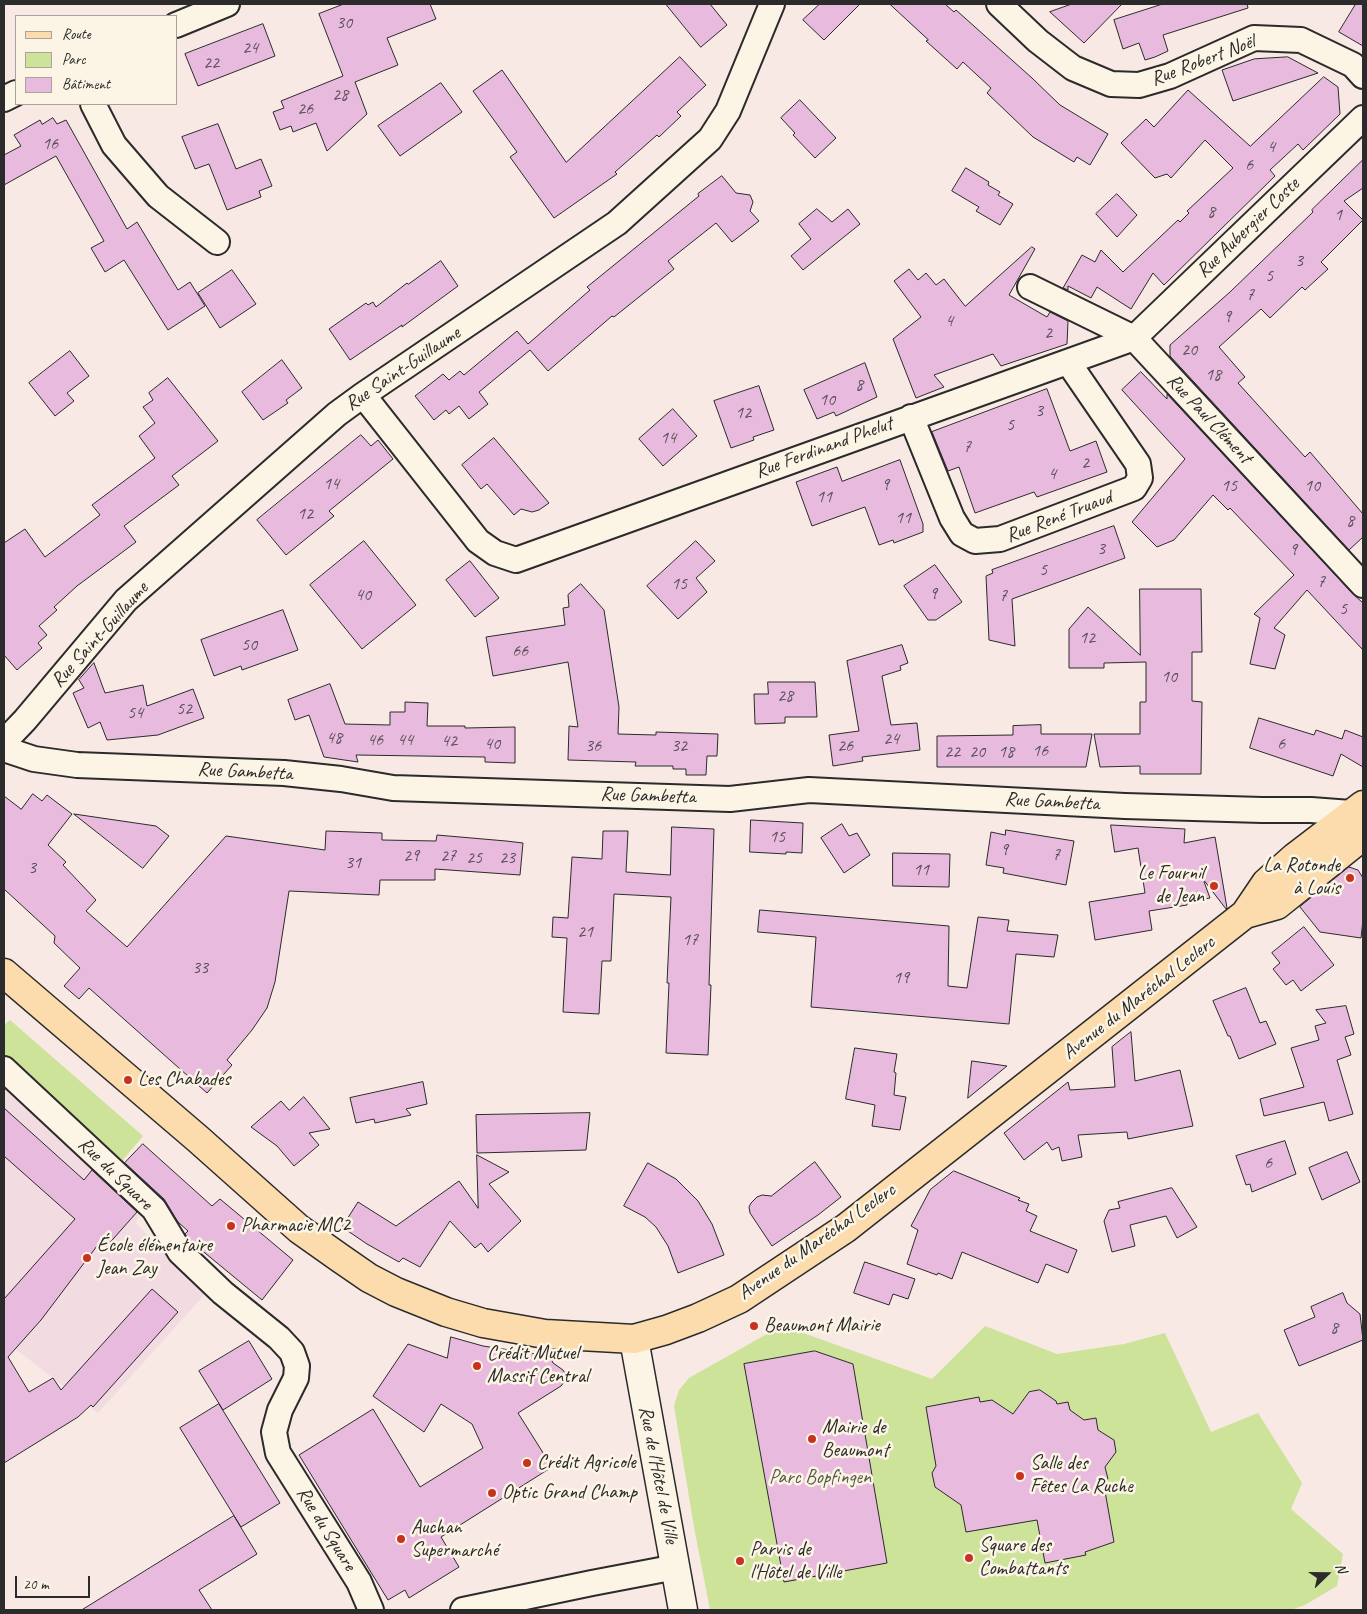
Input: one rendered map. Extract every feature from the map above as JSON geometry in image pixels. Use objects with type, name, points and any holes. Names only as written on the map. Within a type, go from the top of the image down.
[{"type":"main road","name":"Avenue du Maréchal Leclerc","points":[[4,973],[193,1135],[299,1229],[369,1278],[396,1292],[446,1312],[483,1323],[545,1334],[634,1339],[692,1321],[739,1298],[846,1228],[1245,914],[1266,883],[1311,846],[1360,817]]},
{"type":"main road","name":"Avenue du Maréchal Leclerc","points":[[1245,914],[1277,905],[1360,817]]},
{"type":"main road","name":"Rue de l'Hôtel de Ville","points":[[634,1339],[683,1610]]},
{"type":"street","points":[[178,24],[227,4]]},
{"type":"street","name":"Rue Saint-Guillaume","points":[[6,736],[126,600],[337,414],[617,223],[710,139],[728,111],[772,4]]},
{"type":"street","name":"Rue Robert Noël","points":[[999,4],[1038,42],[1073,68],[1111,84],[1139,85],[1170,76],[1254,38],[1301,40],[1353,66],[1363,76]]},
{"type":"street","points":[[94,105],[114,145],[158,196],[217,242]]},
{"type":"street","name":"Rue Aubergier Coste","points":[[1134,338],[1363,118]]},
{"type":"street","name":"Rue Paul Clément","points":[[1030,287],[1134,338],[1363,585]]},
{"type":"street","name":"Rue Ferdinand Phelut","points":[[363,395],[478,541],[494,553],[516,560],[1134,338]]},
{"type":"street","name":"Rue René Truaud","points":[[911,417],[952,518],[962,534],[975,541],[1000,539],[1134,488],[1140,478],[1138,464],[1068,362]]},
{"type":"street","name":"Rue Gambetta","points":[[6,736],[34,759],[77,765],[284,773],[341,779],[393,788],[730,799],[809,790],[1125,806],[1311,810],[1360,817]]},
{"type":"street","points":[[1295,811],[1307,828],[1311,846]]},
{"type":"street","name":"Rue du Square","points":[[4,1069],[154,1209],[180,1252],[223,1293],[279,1338],[292,1352],[297,1366],[296,1378],[280,1410],[274,1432],[278,1453],[359,1582],[371,1610]]},
{"type":"street","points":[[463,1610],[676,1567]]},
{"type":"shaded area","name":"École élémentaire Jean Zay","points":[[4,1088],[143,1203],[136,1223],[205,1294],[98,1413],[4,1340]]},
{"type":"green space","points":[[10,1020],[143,1136],[117,1167],[4,1066],[4,1025]]},
{"type":"green space","name":"Parc Bopfingen","points":[[778,1324],[932,1379],[985,1326],[1057,1354],[1124,1344],[1165,1333],[1211,1432],[1258,1413],[1302,1483],[1291,1509],[1343,1554],[1337,1586],[1305,1605],[1291,1610],[710,1610],[674,1406],[679,1390],[689,1378],[767,1334]]},
{"type":"building","points":[[344,4],[430,4],[436,19],[387,38],[398,65],[355,82],[367,114],[327,151],[316,123],[293,132],[291,126],[280,130],[273,112],[284,108],[281,101],[343,76],[319,14]]},
{"type":"building","points":[[666,4],[710,4],[727,25],[701,47]]},
{"type":"building","points":[[820,4],[860,4],[824,40],[803,20]]},
{"type":"building","points":[[890,4],[945,4],[954,12],[956,10],[1060,105],[1108,134],[1090,165],[1077,157],[1074,162],[1033,137],[987,93],[991,88],[963,62],[957,69]]},
{"type":"building","points":[[1072,4],[1122,4],[1084,43],[1050,12]]},
{"type":"building","points":[[1163,4],[1247,4],[1248,8],[1163,35],[1168,51],[1155,57],[1145,60],[1139,43],[1123,49],[1114,20]]},
{"type":"building","points":[[1356,4],[1363,4],[1363,46],[1339,32]]},
{"type":"building","points":[[263,24],[275,56],[198,86],[185,54]]},
{"type":"building","points":[[680,57],[706,85],[677,112],[681,116],[659,137],[657,135],[615,172],[617,174],[554,218],[510,157],[517,152],[473,91],[502,70],[566,162]]},
{"type":"building","points":[[1288,57],[1318,73],[1233,101],[1222,70],[1254,59]]},
{"type":"building","points":[[1324,77],[1338,87],[1340,114],[1303,150],[1298,144],[1270,170],[1275,176],[1164,285],[1153,273],[1131,309],[1097,287],[1091,298],[1068,286],[1068,290],[1063,288],[1082,255],[1095,262],[1101,250],[1123,272],[1178,220],[1180,222],[1189,213],[1187,211],[1233,168],[1205,140],[1171,178],[1167,174],[1155,178],[1121,143],[1146,119],[1154,127],[1188,90],[1250,146]]},
{"type":"building","points":[[441,83],[462,112],[400,156],[378,126]]},
{"type":"building","points":[[800,100],[836,138],[815,158],[793,135],[795,133],[781,118]]},
{"type":"building","points":[[53,118],[57,124],[66,120],[127,229],[137,222],[178,290],[190,282],[205,306],[168,330],[124,260],[105,272],[91,248],[104,241],[56,156],[4,185],[4,155],[21,146],[14,135],[40,120],[42,124]]},
{"type":"building","points":[[218,124],[236,169],[261,159],[272,186],[259,191],[261,197],[227,210],[209,164],[195,169],[182,137]]},
{"type":"building","points":[[1363,160],[1363,188],[1344,201],[1363,220],[1321,262],[1328,269],[1305,290],[1302,287],[1270,318],[1261,309],[1219,347],[1245,377],[1238,383],[1305,457],[1310,452],[1363,514],[1363,537],[1349,550],[1170,356],[1170,345],[1230,292],[1313,212],[1312,210]]},
{"type":"building","points":[[966,168],[989,182],[988,185],[1000,192],[998,195],[1013,204],[1000,225],[976,211],[979,207],[952,191]]},
{"type":"building","points":[[722,176],[736,193],[750,195],[753,202],[750,211],[759,221],[732,242],[716,223],[668,261],[674,269],[614,317],[612,316],[548,371],[530,350],[479,392],[488,404],[469,419],[459,406],[449,414],[446,410],[434,420],[415,396],[443,374],[449,380],[460,371],[464,375],[517,331],[528,344],[590,290],[587,287]]},
{"type":"building","points":[[1117,194],[1137,215],[1117,237],[1096,214]]},
{"type":"building","points":[[817,209],[832,222],[848,209],[860,224],[803,270],[791,256],[811,239],[799,224]]},
{"type":"building","points":[[1032,247],[1035,249],[1009,295],[1047,317],[1050,312],[1068,321],[1067,344],[1001,366],[993,354],[934,375],[944,387],[916,398],[893,339],[921,317],[894,281],[909,269],[918,280],[926,273],[936,285],[944,279],[965,306]]},
{"type":"building","points":[[441,261],[458,286],[402,327],[402,325],[350,360],[329,329],[366,303],[368,305],[373,302],[376,307],[407,283]]},
{"type":"building","points":[[232,270],[256,304],[220,328],[198,293]]},
{"type":"building","points":[[70,351],[89,376],[67,393],[74,401],[55,416],[29,383]]},
{"type":"building","points":[[282,360],[302,388],[286,400],[288,403],[263,420],[242,392]]},
{"type":"building","points":[[865,363],[877,397],[836,416],[834,412],[817,419],[804,390]]},
{"type":"building","points":[[1141,372],[1167,399],[1167,394],[1363,603],[1363,650],[1307,590],[1274,628],[1285,635],[1275,669],[1250,664],[1260,618],[1254,614],[1294,575],[1230,508],[1228,510],[1213,495],[1174,540],[1157,547],[1132,522],[1185,459],[1122,390]]},
{"type":"building","points":[[168,378],[218,441],[172,476],[179,485],[124,526],[136,542],[77,586],[54,607],[57,610],[39,626],[47,635],[38,643],[42,648],[17,670],[4,655],[4,543],[25,529],[45,557],[100,515],[92,505],[155,458],[139,436],[155,423],[143,407],[153,400],[149,393]]},
{"type":"building","points":[[759,386],[774,430],[753,437],[754,440],[731,448],[714,401]]},
{"type":"building","points":[[1047,389],[1070,451],[1096,441],[1107,472],[1037,497],[1034,492],[975,513],[959,467],[948,471],[932,432]]},
{"type":"building","points":[[673,409],[697,436],[663,466],[639,439]]},
{"type":"building","points":[[361,435],[371,446],[378,440],[393,459],[329,511],[334,516],[286,555],[257,520]]},
{"type":"building","points":[[494,438],[549,503],[539,510],[532,512],[521,509],[514,515],[487,484],[481,489],[462,465]]},
{"type":"building","points":[[900,460],[923,524],[923,532],[894,543],[893,540],[879,545],[865,507],[812,526],[796,482],[837,467],[842,481]]},
{"type":"building","points":[[1114,526],[1125,558],[1012,599],[1015,646],[989,640],[986,576],[993,573],[992,570]]},
{"type":"building","points":[[364,541],[416,605],[362,649],[310,585]]},
{"type":"building","points":[[696,541],[715,561],[696,578],[707,592],[678,619],[647,586]]},
{"type":"building","points":[[470,561],[499,598],[475,617],[446,580]]},
{"type":"building","points":[[935,565],[962,602],[936,620],[928,620],[904,586]]},
{"type":"building","points":[[581,584],[604,610],[619,707],[618,734],[656,735],[656,732],[718,734],[717,756],[707,756],[706,775],[686,775],[686,769],[673,769],[673,766],[635,766],[636,762],[568,760],[569,726],[578,727],[568,662],[493,676],[486,637],[565,625],[563,608],[569,607],[568,595]]},
{"type":"building","points":[[1140,589],[1201,589],[1202,652],[1192,652],[1192,701],[1202,702],[1201,774],[1140,774],[1140,766],[1100,767],[1094,734],[1140,734],[1140,702],[1146,702],[1146,662],[1104,663],[1104,668],[1069,668],[1069,629],[1088,607],[1140,655]]},
{"type":"building","points":[[283,610],[298,650],[242,670],[241,666],[214,676],[201,640]]},
{"type":"building","points":[[902,645],[908,663],[900,666],[901,670],[882,676],[891,725],[917,723],[920,750],[862,757],[863,761],[833,766],[829,735],[859,731],[847,661]]},
{"type":"building","points":[[94,663],[105,693],[143,685],[147,706],[193,689],[204,718],[158,735],[107,740],[100,722],[88,728],[73,693],[84,688],[79,680]]},
{"type":"building","points":[[768,682],[815,682],[817,717],[785,717],[785,723],[755,724],[754,694],[768,694]]},
{"type":"building","points":[[330,684],[345,724],[390,725],[390,712],[405,712],[405,702],[428,703],[427,726],[465,726],[465,728],[515,727],[515,763],[485,762],[485,757],[356,755],[358,762],[324,757],[309,715],[295,720],[288,700]]},
{"type":"building","points":[[1259,718],[1314,735],[1316,730],[1342,739],[1345,730],[1363,737],[1363,767],[1341,754],[1333,776],[1250,748]]},
{"type":"building","points":[[1041,725],[1041,734],[1092,734],[1086,767],[937,767],[937,736],[1013,735],[1013,726]]},
{"type":"building","points":[[33,794],[42,801],[47,795],[72,814],[48,845],[66,862],[63,865],[96,900],[86,911],[127,947],[226,836],[325,850],[326,831],[382,833],[382,840],[436,841],[437,835],[523,843],[520,875],[435,869],[435,880],[380,880],[379,895],[289,891],[275,982],[267,1008],[252,1030],[227,1060],[232,1065],[207,1093],[89,988],[79,999],[64,986],[80,968],[54,943],[55,936],[4,889],[4,796],[21,809]]},
{"type":"building","points":[[74,814],[156,826],[169,836],[143,868]]},
{"type":"building","points":[[751,820],[803,823],[802,853],[750,852]]},
{"type":"building","points":[[842,824],[849,836],[857,833],[870,855],[844,873],[821,838]]},
{"type":"building","points":[[1111,825],[1185,829],[1184,843],[1215,837],[1227,908],[1203,879],[1210,898],[1187,902],[1187,905],[1149,911],[1152,930],[1095,940],[1089,902],[1145,893],[1138,848],[1115,852]]},
{"type":"building","points":[[672,827],[714,829],[708,1055],[666,1053],[671,897],[614,894],[611,961],[602,961],[599,1014],[563,1012],[567,938],[552,937],[553,917],[568,918],[572,857],[602,859],[603,831],[628,831],[626,872],[670,875]]},
{"type":"building","points":[[1006,830],[1074,841],[1066,885],[1003,873],[1004,868],[986,865],[991,832],[1005,835]]},
{"type":"building","points":[[893,853],[950,854],[949,887],[893,886]]},
{"type":"building","points":[[1349,867],[1358,870],[1363,878],[1361,938],[1320,932],[1300,907]]},
{"type":"building","points":[[760,910],[949,926],[948,986],[967,988],[978,917],[1009,920],[1007,931],[1058,935],[1054,957],[1016,954],[1009,1024],[811,1007],[816,937],[758,932]]},
{"type":"building","points":[[1304,927],[1334,965],[1301,991],[1293,980],[1286,985],[1273,969],[1280,963],[1272,953]]},
{"type":"building","points":[[1246,988],[1260,1023],[1266,1021],[1276,1044],[1239,1059],[1213,1001]]},
{"type":"building","points":[[1346,1006],[1354,1034],[1345,1037],[1351,1055],[1337,1060],[1353,1114],[1329,1121],[1324,1102],[1264,1116],[1260,1099],[1304,1087],[1291,1048],[1319,1040],[1315,1026],[1326,1023],[1316,1010]]},
{"type":"building","points":[[1131,1032],[1135,1081],[1180,1070],[1193,1126],[1128,1139],[1127,1132],[1078,1135],[1082,1157],[1062,1161],[1059,1147],[1052,1150],[1047,1142],[1024,1160],[1004,1133],[1068,1082],[1070,1090],[1115,1087],[1112,1047]]},
{"type":"building","points":[[855,1048],[897,1054],[894,1072],[896,1073],[894,1095],[906,1097],[900,1130],[872,1126],[875,1105],[846,1099]]},
{"type":"building","points":[[972,1061],[1007,1066],[968,1098]]},
{"type":"building","points":[[423,1082],[427,1104],[406,1109],[411,1115],[375,1123],[374,1119],[356,1123],[350,1098]]},
{"type":"building","points":[[304,1097],[330,1129],[309,1133],[319,1145],[294,1166],[277,1146],[251,1127],[281,1101],[289,1110]]},
{"type":"building","points":[[4,1108],[84,1180],[92,1170],[137,1212],[106,1247],[100,1242],[41,1320],[8,1357],[29,1392],[53,1378],[61,1390],[152,1289],[178,1312],[93,1407],[91,1405],[78,1417],[4,1463],[4,1299],[75,1219],[4,1156]]},
{"type":"building","points":[[590,1113],[586,1150],[477,1153],[476,1115]]},
{"type":"building","points":[[1285,1141],[1296,1174],[1252,1192],[1250,1184],[1246,1185],[1236,1156]]},
{"type":"building","points":[[143,1144],[212,1206],[220,1199],[293,1260],[262,1300],[188,1239],[185,1234],[188,1231],[178,1222],[164,1199],[125,1163]]},
{"type":"building","points":[[1347,1152],[1360,1182],[1322,1200],[1309,1168]]},
{"type":"building","points":[[477,1155],[509,1172],[489,1184],[521,1221],[488,1252],[481,1243],[475,1248],[450,1221],[420,1267],[403,1258],[399,1262],[342,1227],[358,1202],[396,1226],[459,1181],[478,1208]]},
{"type":"building","points":[[815,1162],[841,1197],[772,1246],[750,1213],[749,1207],[751,1203],[762,1195],[771,1196]]},
{"type":"building","points":[[648,1163],[676,1179],[698,1201],[712,1224],[724,1255],[678,1273],[668,1246],[656,1227],[645,1217],[624,1206]]},
{"type":"building","points":[[954,1171],[1020,1198],[1018,1200],[1029,1204],[1026,1211],[1037,1216],[1030,1231],[1077,1250],[1068,1273],[1046,1264],[1038,1283],[962,1252],[952,1279],[907,1264],[918,1230],[911,1226],[930,1190]]},
{"type":"building","points":[[1172,1188],[1197,1227],[1177,1238],[1166,1216],[1130,1225],[1135,1246],[1112,1252],[1104,1221],[1109,1210],[1120,1208],[1118,1202]]},
{"type":"building","points":[[865,1262],[915,1279],[908,1299],[893,1294],[889,1305],[854,1293]]},
{"type":"building","points":[[1343,1293],[1347,1303],[1360,1314],[1363,1340],[1299,1366],[1284,1330],[1315,1317],[1311,1307]]},
{"type":"building","points":[[451,1337],[483,1346],[550,1356],[553,1363],[563,1370],[565,1381],[561,1386],[518,1413],[552,1467],[441,1537],[459,1567],[409,1598],[405,1590],[388,1600],[299,1455],[373,1409],[420,1487],[483,1448],[472,1424],[441,1404],[424,1432],[373,1396],[408,1344],[447,1358]]},
{"type":"building","points":[[249,1341],[272,1379],[223,1410],[199,1371]]},
{"type":"building","name":"Mairie de Beaumont","points":[[815,1351],[853,1364],[887,1563],[784,1582],[744,1364]]},
{"type":"building","name":"Salle des Fêtes La Ruche","points":[[1040,1390],[1056,1401],[1057,1404],[1068,1402],[1070,1410],[1084,1420],[1096,1418],[1098,1430],[1114,1440],[1116,1452],[1105,1467],[1108,1479],[1103,1480],[1114,1542],[1085,1552],[1086,1555],[1045,1563],[1037,1520],[966,1532],[961,1505],[935,1487],[932,1473],[936,1466],[926,1407],[979,1397],[980,1402],[992,1400],[1013,1414],[1029,1392]]},
{"type":"building","points":[[219,1404],[280,1503],[241,1527],[180,1428]]},
{"type":"building","points":[[234,1516],[257,1554],[199,1590],[212,1610],[82,1610]]},
{"type":"place","name":"La Rotonde à Louis","points":[[1350,878]]},
{"type":"place","name":"Le Fournil de Jean","points":[[1214,886]]},
{"type":"place","name":"Les Chabades","points":[[128,1080]]},
{"type":"place","name":"Pharmacie MC2","points":[[231,1226]]},
{"type":"place","name":"École élémentaire Jean Zay","points":[[87,1258]]},
{"type":"place","name":"Beaumont Mairie","points":[[754,1326]]},
{"type":"place","name":"Crédit Mutuel Massif Central","points":[[477,1366]]},
{"type":"place","name":"Mairie de Beaumont","points":[[812,1439]]},
{"type":"place","name":"Crédit Agricole","points":[[527,1463]]},
{"type":"place","name":"Salle des Fêtes La Ruche","points":[[1020,1476]]},
{"type":"place","name":"Optic Grand Champ","points":[[492,1493]]},
{"type":"place","name":"Auchan Supermarché","points":[[401,1539]]},
{"type":"place","name":"Square des Combattants","points":[[969,1558]]},
{"type":"place","name":"Parvis de l'Hôtel de Ville","points":[[740,1561]]}]
